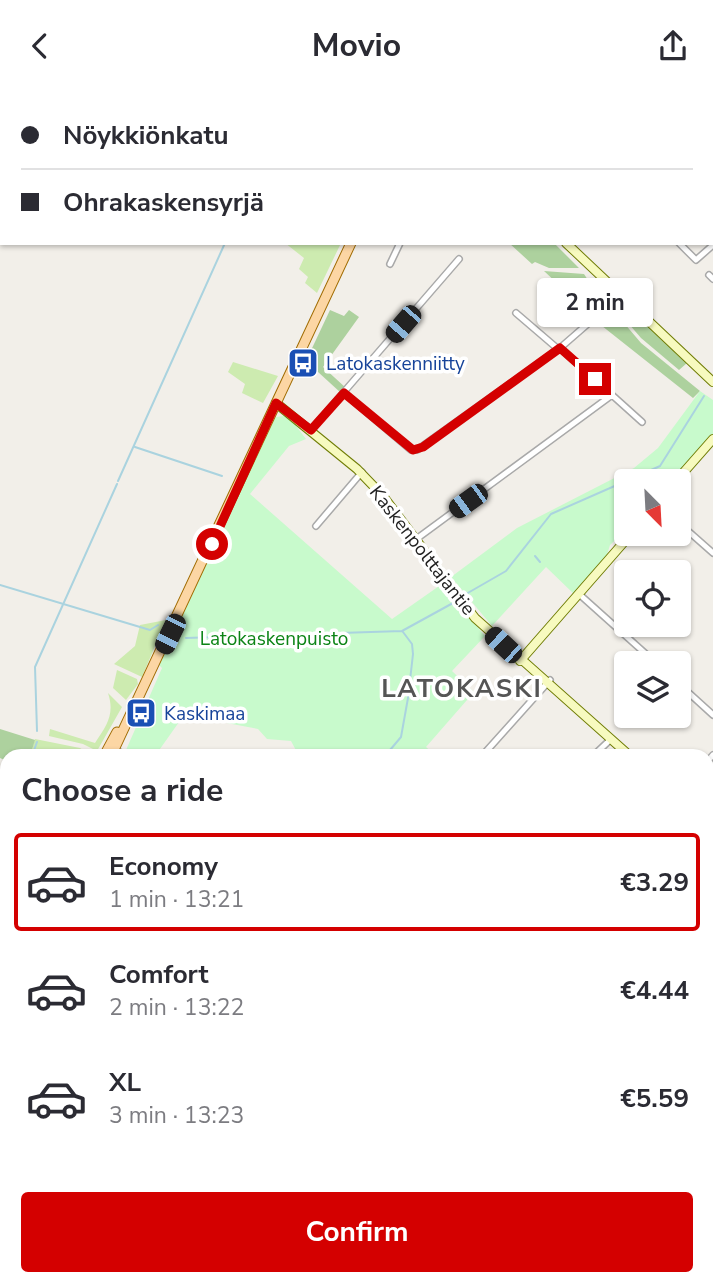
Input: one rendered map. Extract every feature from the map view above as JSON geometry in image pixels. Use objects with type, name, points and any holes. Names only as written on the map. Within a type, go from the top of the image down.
[{"type":"main road","points":[[112,749],[142,692],[350,245]]},
{"type":"street","points":[[390,264],[399,245]]},
{"type":"street","points":[[571,245],[713,382]]},
{"type":"street","points":[[681,245],[696,260],[713,245]]},
{"type":"street","points":[[311,430],[459,259]]},
{"type":"street","points":[[344,393],[411,450],[417,450],[559,348],[621,295]]},
{"type":"street","points":[[516,313],[642,422]]},
{"type":"street","points":[[415,540],[612,395]]},
{"type":"street","name":"Kaskenpolttajantie","points":[[276,403],[362,473],[383,496],[474,618],[622,749]]},
{"type":"street","points":[[687,469],[713,439]]},
{"type":"street","points":[[316,526],[362,473]]},
{"type":"street","points":[[691,534],[713,553]]},
{"type":"street","points":[[520,661],[621,546]]},
{"type":"street","points":[[579,594],[643,651]]},
{"type":"street","points":[[488,749],[548,682]]},
{"type":"street","points":[[691,695],[713,715]]},
{"type":"street","points":[[601,749],[611,740]]},
{"type":"green space","points":[[288,245],[340,245],[317,293],[305,283],[308,277],[299,269],[304,258]]},
{"type":"green space","points":[[511,245],[556,245],[579,268],[549,268],[535,262],[532,264]]},
{"type":"green space","points":[[544,271],[584,274],[604,304],[590,314]]},
{"type":"green space","points":[[620,305],[634,317],[639,316],[687,363],[679,370],[641,338],[616,309]]},
{"type":"green space","points":[[330,310],[344,316],[349,310],[359,317],[323,367],[346,388],[341,393],[306,361]]},
{"type":"green space","points":[[613,310],[641,343],[700,391],[693,398],[597,322]]},
{"type":"green space","points":[[233,362],[278,376],[263,403],[242,393],[245,384],[228,372]]},
{"type":"green space","points":[[700,391],[713,400],[713,435],[683,469],[632,469],[658,448]]},
{"type":"green space","name":"Latokaskenpuisto","points":[[284,416],[293,422],[306,439],[289,446],[250,494],[392,619],[442,584],[485,636],[452,671],[474,692],[426,747],[428,749],[295,749],[291,741],[267,739],[258,729],[184,715],[160,749],[126,749],[162,668],[159,665],[276,417]]},
{"type":"green space","points":[[614,478],[614,541],[606,558],[575,595],[546,567],[492,626],[451,577],[517,528]]},
{"type":"green space","points":[[166,620],[142,677],[114,664],[135,646],[140,625]]},
{"type":"green space","points":[[117,670],[137,679],[138,684],[126,700],[113,688]]},
{"type":"green space","points":[[108,693],[122,707],[98,749],[49,736],[50,729],[95,743],[109,719]]},
{"type":"green space","points":[[0,729],[35,740],[32,749],[0,749]]},
{"type":"green space","points":[[35,739],[82,749],[32,749]]},
{"type":"waterway","points":[[118,481],[224,245]]},
{"type":"waterway","points":[[653,469],[660,466],[704,396]]},
{"type":"waterway","points":[[135,447],[222,476]]},
{"type":"waterway","points":[[37,731],[35,667],[117,484]]},
{"type":"waterway","points":[[466,594],[506,571],[551,514],[614,486]]},
{"type":"waterway","points":[[535,556],[540,562]]},
{"type":"waterway","points":[[0,585],[150,630],[158,625]]},
{"type":"waterway","points":[[186,638],[402,631],[453,603]]},
{"type":"waterway","points":[[391,749],[401,737],[413,654],[412,644],[403,632]]},
{"type":"waterway","points":[[34,749],[37,742]]},
{"type":"place","name":"Latokaskenniitty","points":[[303,363]]},
{"type":"place","name":"Kaskimaa","points":[[141,713]]},
{"type":"district","name":"LATOKASKI","points":[[462,688]]},
{"type":"route","points":[[212,544],[276,403],[311,430],[344,393],[411,450],[417,450],[560,348],[595,379]]}]
